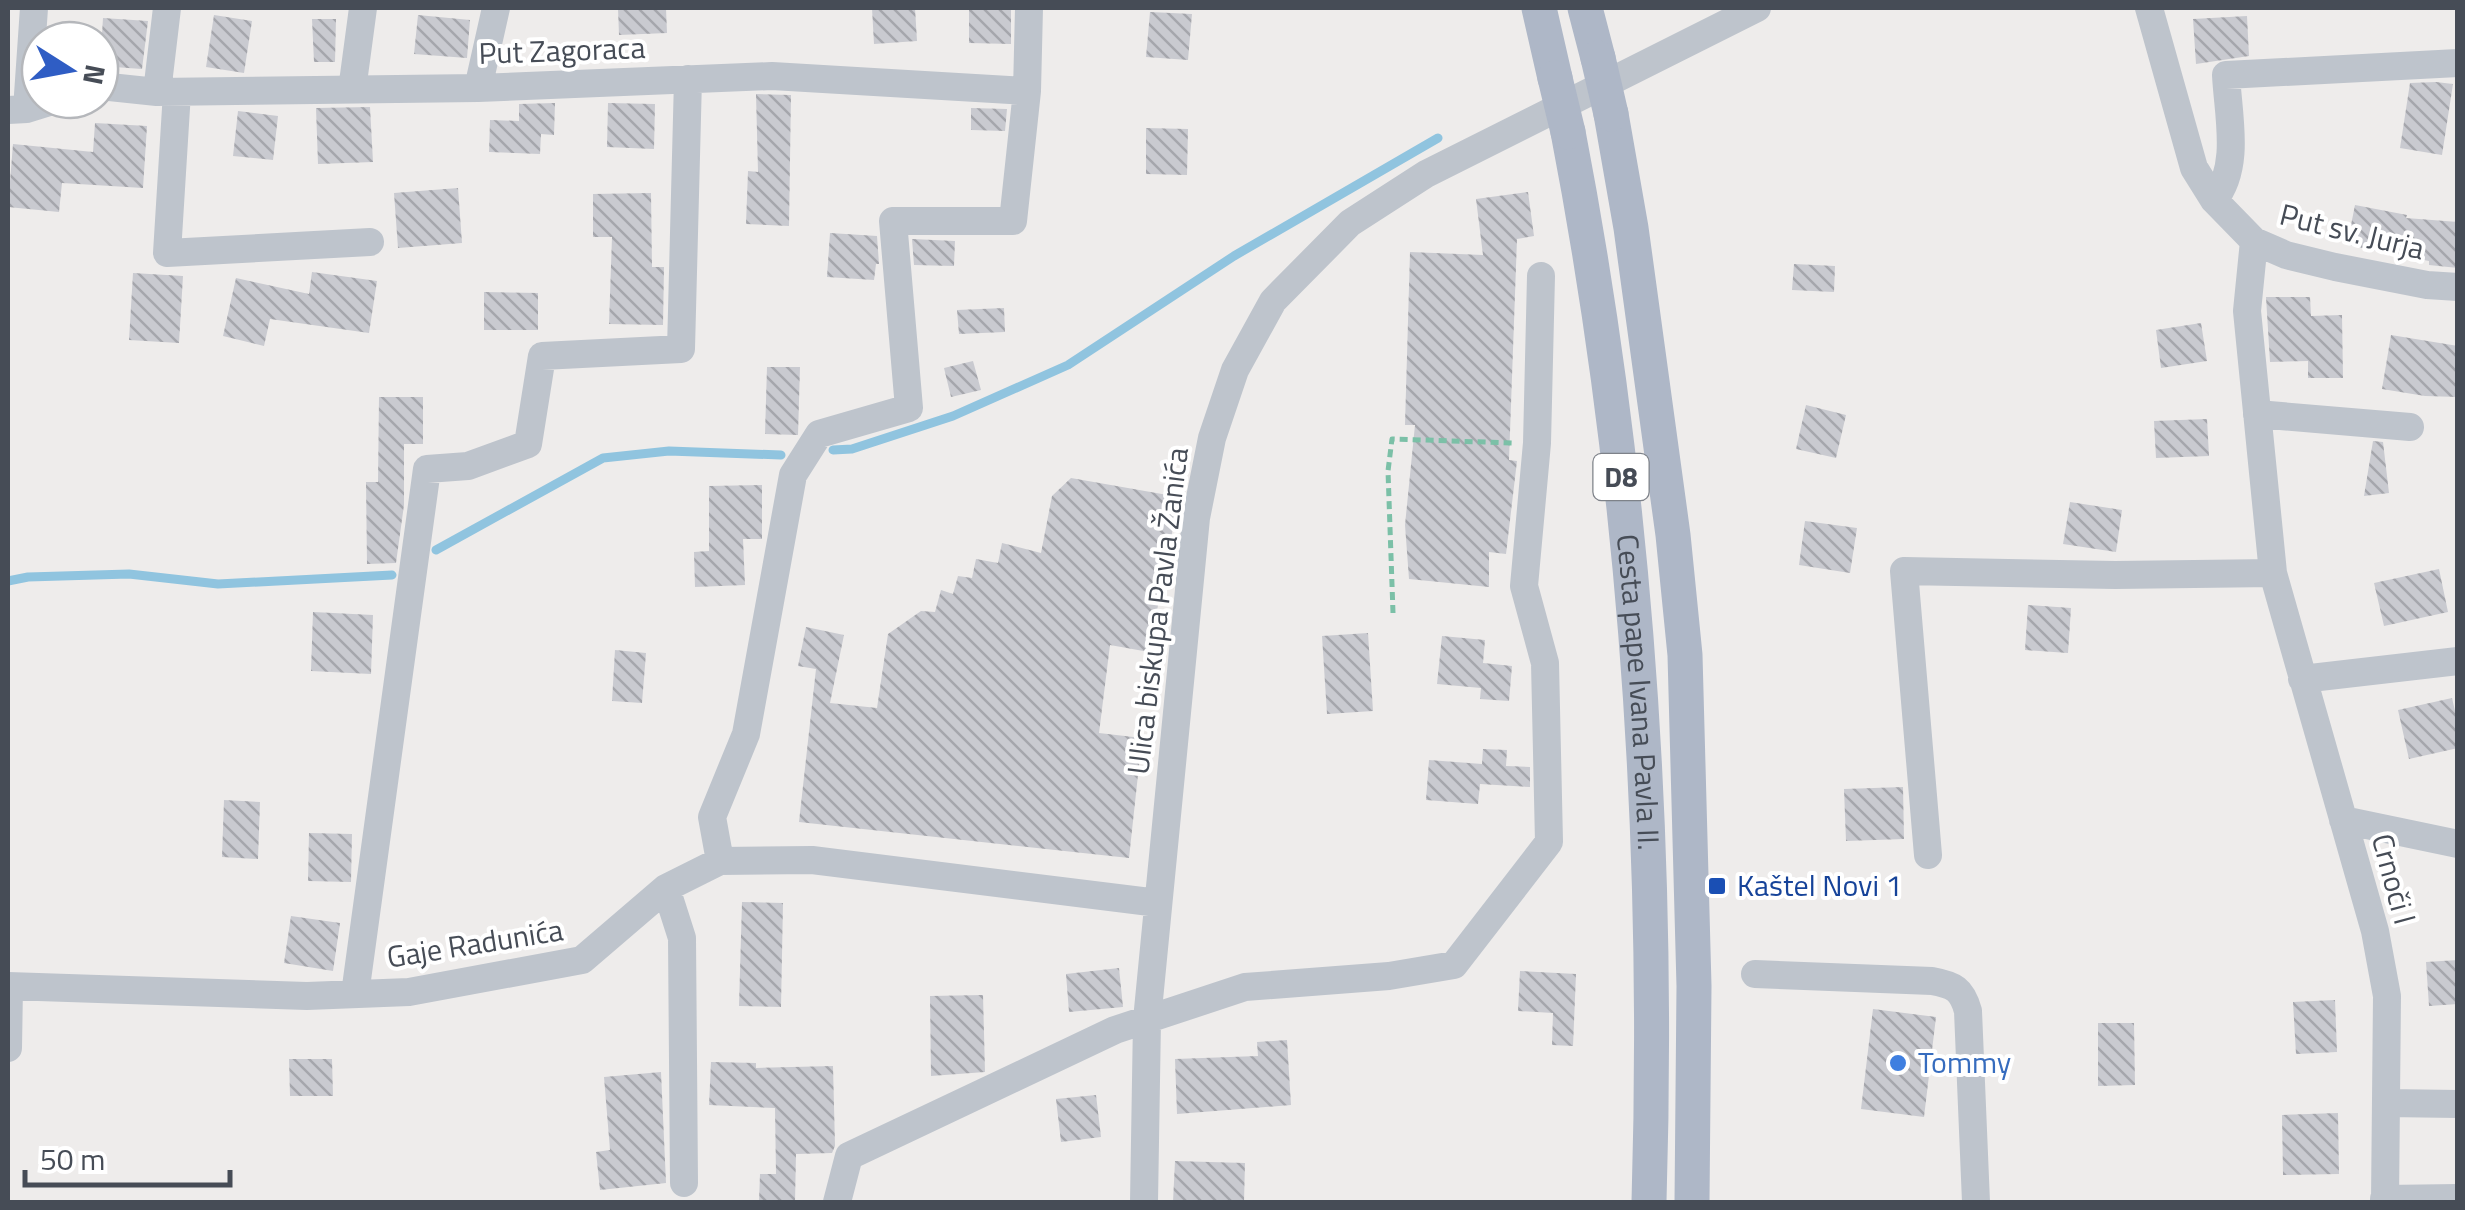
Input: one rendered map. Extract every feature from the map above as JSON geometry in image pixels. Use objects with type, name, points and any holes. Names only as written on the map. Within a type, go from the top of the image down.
[{"type":"main road","name":"Cesta pape Ivana Pavla II.","points":[[1538,8],[1555,78],[1552,127],[1607,366],[1628,528],[1649,824],[1649,1187]]},
{"type":"main road","name":"Cesta pape Ivana Pavla II.","points":[[1585,8],[1611,114],[1631,228],[1674,535],[1685,654],[1692,1202]]},
{"type":"main road","points":[[1694,1127],[1716,1170],[1716,1202]]},
{"type":"main road","points":[[1630,1202],[1649,1187]]},
{"type":"street","points":[[18,110],[34,8]]},
{"type":"street","points":[[167,8],[167,253],[370,242]]},
{"type":"street","points":[[352,90],[363,8]]},
{"type":"street","points":[[478,88],[496,8]]},
{"type":"street","points":[[720,861],[712,817],[746,734],[792,475],[819,434],[909,408],[893,221],[1013,221],[1027,91],[1029,8]]},
{"type":"street","points":[[1552,127],[1757,8]]},
{"type":"street","name":"Put sv. Jurja","points":[[2148,8],[2194,168],[2214,200],[2254,241],[2302,259],[2458,287]]},
{"type":"street","points":[[2214,200],[2227,184],[2230,161],[2226,74],[2458,64]]},
{"type":"street","name":"Put Zagoraca","points":[[120,88],[167,92],[478,88],[772,76],[1027,91]]},
{"type":"street","points":[[355,994],[427,469],[468,466],[528,444],[542,356],[682,349],[688,79]]},
{"type":"street","name":"Ulica biskupa Pavla Žanića","points":[[1144,1202],[1146,1020],[1196,518],[1212,438],[1235,370],[1273,302],[1350,222],[1426,174],[1552,127]]},
{"type":"street","name":"Crnoči l","points":[[2254,241],[2247,311],[2273,572],[2375,931],[2387,996],[2384,1201]]},
{"type":"street","points":[[837,1202],[850,1156],[1115,1030],[1245,987],[1389,976],[1454,965],[1550,842],[1545,663],[1524,586],[1537,443],[1542,276]]},
{"type":"street","points":[[2257,414],[2410,427]]},
{"type":"street","points":[[1928,854],[1904,570],[2116,575],[2273,572]]},
{"type":"street","points":[[2302,678],[2458,662]]},
{"type":"street","points":[[2343,820],[2458,844]]},
{"type":"street","name":"Gaje Radunića","points":[[8,987],[307,996],[409,992],[582,960],[666,888],[720,861],[812,860],[1158,903]]},
{"type":"street","points":[[666,888],[682,938],[684,1183]]},
{"type":"street","points":[[1755,974],[1954,985],[1964,996],[1968,1011],[1976,1202]]},
{"type":"street","points":[[8,987],[8,1048]]},
{"type":"street","points":[[2387,1103],[2458,1104]]},
{"type":"street","points":[[2384,1201],[2458,1198]]},
{"type":"path","points":[[1393,613],[1388,470],[1392,439],[1537,443]]},
{"type":"building","points":[[618,8],[666,8],[667,33],[619,35]]},
{"type":"building","points":[[872,8],[915,8],[917,41],[874,44]]},
{"type":"building","points":[[969,8],[1011,8],[1011,44],[969,43]]},
{"type":"building","points":[[1150,12],[1192,14],[1188,60],[1146,57]]},
{"type":"building","points":[[214,15],[252,21],[244,73],[206,67]]},
{"type":"building","points":[[418,15],[470,20],[467,58],[414,54]]},
{"type":"building","points":[[2247,16],[2249,56],[2196,64],[2193,19]]},
{"type":"building","points":[[103,18],[148,21],[142,69],[120,67],[120,20]]},
{"type":"building","points":[[312,19],[336,19],[335,62],[314,62]]},
{"type":"building","points":[[2410,83],[2453,84],[2442,155],[2400,148]]},
{"type":"building","points":[[756,94],[791,95],[789,226],[746,224],[748,171],[758,172]]},
{"type":"building","points":[[555,103],[554,135],[541,134],[540,154],[489,152],[490,120],[519,121],[519,104]]},
{"type":"building","points":[[608,103],[655,104],[654,149],[607,147]]},
{"type":"building","points":[[370,107],[373,162],[318,164],[316,108]]},
{"type":"building","points":[[971,108],[1007,109],[1005,131],[971,130]]},
{"type":"building","points":[[238,111],[278,116],[273,160],[233,156]]},
{"type":"building","points":[[95,123],[147,126],[143,188],[62,183],[59,212],[8,207],[13,144],[93,152]]},
{"type":"building","points":[[1146,128],[1188,129],[1187,175],[1146,174]]},
{"type":"building","points":[[458,188],[462,243],[398,248],[394,193]]},
{"type":"building","points":[[1528,192],[1534,236],[1517,239],[1509,460],[1517,461],[1506,554],[1489,552],[1489,587],[1409,579],[1405,525],[1415,425],[1405,425],[1410,252],[1483,255],[1476,199]]},
{"type":"building","points":[[651,193],[652,267],[664,267],[663,325],[609,324],[612,237],[593,237],[593,194]]},
{"type":"building","points":[[2355,205],[2407,215],[2406,218],[2458,222],[2458,268],[2347,245]]},
{"type":"building","points":[[830,233],[877,236],[879,264],[874,280],[827,277]]},
{"type":"building","points":[[912,239],[955,241],[954,266],[914,265]]},
{"type":"building","points":[[1794,264],[1835,266],[1834,292],[1792,290]]},
{"type":"building","points":[[312,272],[377,281],[369,333],[270,319],[264,346],[223,336],[236,278],[309,294]]},
{"type":"building","points":[[133,273],[183,276],[179,343],[129,340]]},
{"type":"building","points":[[484,292],[538,293],[538,330],[484,330]]},
{"type":"building","points":[[2266,297],[2310,297],[2311,316],[2342,315],[2343,378],[2308,378],[2308,361],[2270,362]]},
{"type":"building","points":[[1004,308],[1005,332],[959,334],[957,310]]},
{"type":"building","points":[[2201,323],[2207,361],[2161,368],[2156,330]]},
{"type":"building","points":[[2391,335],[2458,346],[2458,397],[2382,389]]},
{"type":"building","points":[[973,361],[981,390],[951,397],[944,368]]},
{"type":"building","points":[[767,367],[800,367],[798,435],[765,434]]},
{"type":"building","points":[[379,397],[423,397],[423,444],[404,444],[404,505],[396,563],[367,564],[366,482],[378,482]]},
{"type":"building","points":[[1806,405],[1846,415],[1836,458],[1796,449]]},
{"type":"building","points":[[2207,419],[2209,456],[2156,458],[2154,421]]},
{"type":"building","points":[[2373,441],[2383,442],[2389,493],[2364,496]]},
{"type":"building","points":[[1071,478],[1179,497],[1149,652],[1110,645],[1099,733],[1142,738],[1129,858],[799,822],[816,669],[798,666],[806,627],[844,635],[830,703],[877,708],[888,634],[921,611],[935,612],[941,590],[953,594],[958,576],[972,578],[976,559],[998,563],[1002,543],[1041,553],[1052,496]]},
{"type":"building","points":[[762,485],[762,539],[743,539],[745,585],[695,587],[694,552],[709,551],[709,486]]},
{"type":"building","points":[[2070,502],[2122,510],[2116,552],[2063,544]]},
{"type":"building","points":[[1805,521],[1857,528],[1850,573],[1799,565]]},
{"type":"building","points":[[2439,569],[2448,612],[2384,626],[2374,583]]},
{"type":"building","points":[[2028,605],[2071,608],[2068,653],[2025,650]]},
{"type":"building","points":[[313,612],[373,615],[371,674],[311,671]]},
{"type":"building","points":[[1368,633],[1373,711],[1327,714],[1322,636]]},
{"type":"building","points":[[1442,636],[1485,640],[1483,663],[1512,666],[1509,701],[1480,699],[1481,688],[1437,684]]},
{"type":"building","points":[[615,650],[646,653],[642,703],[612,701]]},
{"type":"building","points":[[2452,698],[2458,748],[2409,759],[2398,710]]},
{"type":"building","points":[[1483,749],[1507,750],[1506,766],[1530,767],[1530,787],[1480,784],[1478,804],[1426,800],[1429,760],[1482,764]]},
{"type":"building","points":[[1903,787],[1904,839],[1846,841],[1844,789]]},
{"type":"building","points":[[224,800],[260,802],[258,859],[222,857]]},
{"type":"building","points":[[309,833],[352,834],[351,882],[308,881]]},
{"type":"building","points":[[742,902],[783,903],[781,1007],[739,1006]]},
{"type":"building","points":[[291,916],[340,923],[333,971],[284,963]]},
{"type":"building","points":[[2458,960],[2458,1004],[2429,1006],[2426,962]]},
{"type":"building","points":[[1119,968],[1123,1007],[1069,1012],[1066,974]]},
{"type":"building","points":[[1520,971],[1576,974],[1573,1046],[1552,1045],[1553,1013],[1518,1011]]},
{"type":"building","points":[[983,995],[985,1072],[931,1076],[930,996]]},
{"type":"building","points":[[2335,1000],[2337,1052],[2296,1054],[2293,1002]]},
{"type":"building","name":"Tommy","points":[[1873,1009],[1936,1017],[1924,1117],[1861,1109]]},
{"type":"building","points":[[2098,1023],[2134,1023],[2135,1085],[2098,1086]]},
{"type":"building","points":[[1287,1040],[1291,1105],[1177,1114],[1175,1059],[1258,1056],[1257,1042]]},
{"type":"building","points":[[289,1059],[332,1059],[333,1096],[290,1096]]},
{"type":"building","points":[[711,1062],[756,1063],[756,1068],[833,1066],[835,1146],[832,1153],[796,1154],[795,1202],[759,1202],[760,1174],[776,1174],[775,1108],[709,1105]]},
{"type":"building","points":[[661,1072],[666,1183],[600,1190],[596,1152],[610,1150],[604,1077]]},
{"type":"building","points":[[1096,1095],[1101,1137],[1061,1142],[1056,1099]]},
{"type":"building","points":[[2338,1113],[2339,1174],[2283,1175],[2282,1115]]},
{"type":"building","points":[[1175,1161],[1245,1163],[1244,1202],[1173,1202]]},
{"type":"waterway","points":[[833,450],[852,449],[953,416],[1068,365],[1234,256],[1438,138]]},
{"type":"waterway","points":[[436,550],[603,458],[669,451],[781,455]]},
{"type":"waterway","points":[[8,581],[129,574],[218,584],[392,575]]},
{"type":"place","name":"Kaštel Novi 1","points":[[1717,886]]},
{"type":"place","name":"Tommy","points":[[1898,1063]]}]
